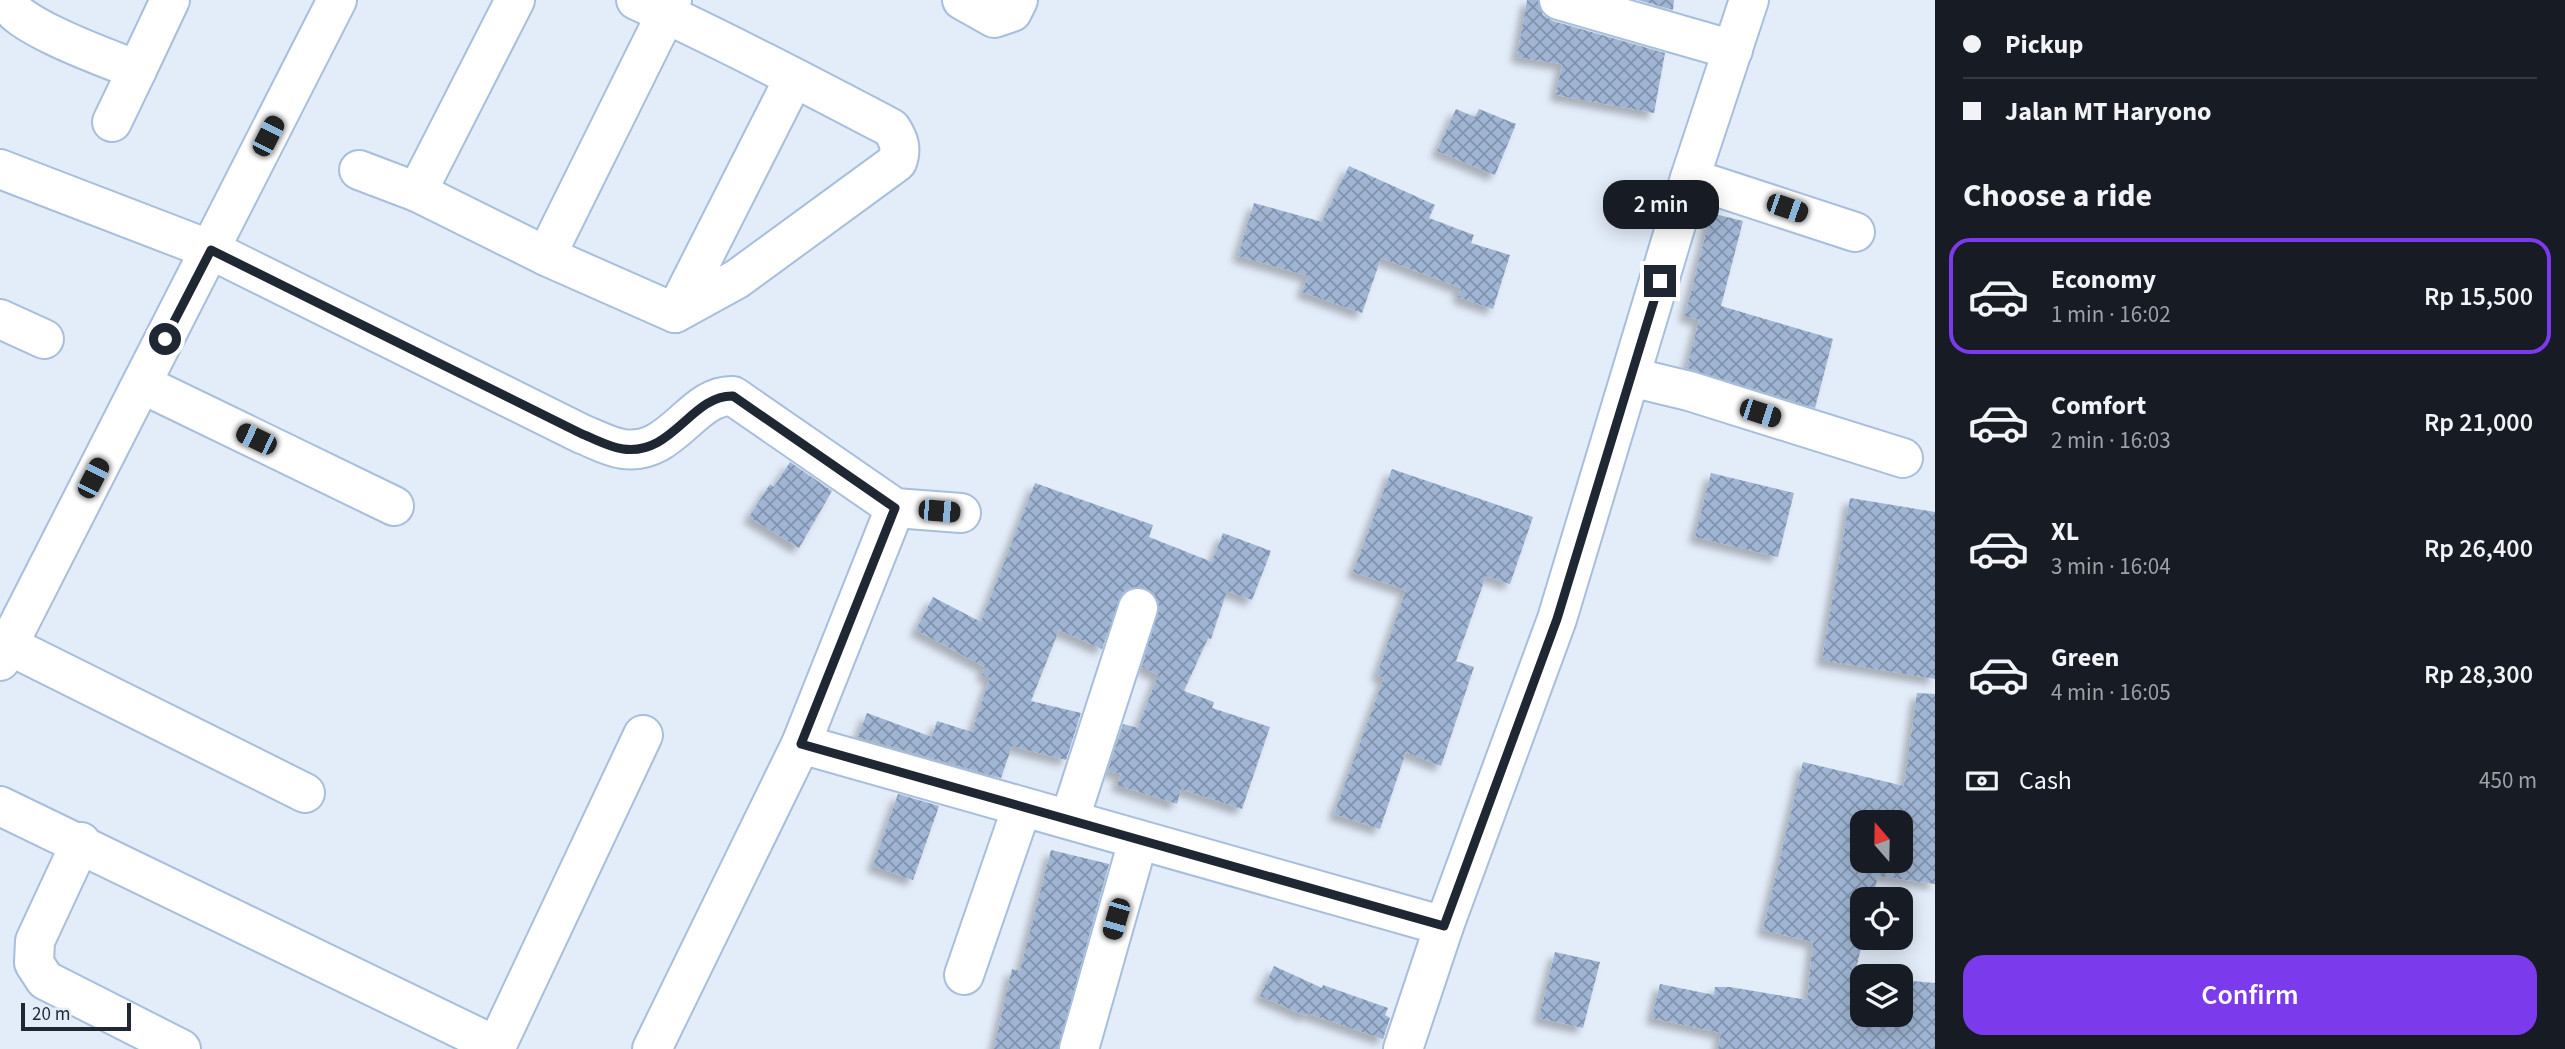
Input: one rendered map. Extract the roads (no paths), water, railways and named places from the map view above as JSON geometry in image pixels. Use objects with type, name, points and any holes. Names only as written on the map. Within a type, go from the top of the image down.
[{"type":"street","points":[[8,0],[12,12],[29,24],[138,70]]},
{"type":"street","points":[[112,122],[170,0]]},
{"type":"street","points":[[305,793],[7,633],[142,384],[337,0]]},
{"type":"street","points":[[417,192],[516,0]]},
{"type":"street","points":[[962,0],[995,18],[1012,12],[1018,0]]},
{"type":"street","points":[[1559,0],[1733,50]]},
{"type":"street","points":[[1404,1049],[1444,926],[1557,619],[1690,178],[1749,0]]},
{"type":"street","points":[[546,256],[658,5],[891,128],[899,139],[900,153],[897,162],[737,279],[674,313]]},
{"type":"street","points":[[674,313],[794,78]]},
{"type":"street","points":[[0,169],[211,250],[582,434],[621,449],[650,448],[709,403],[723,395],[733,396],[895,508],[961,513]]},
{"type":"street","points":[[359,170],[417,192],[546,256],[674,313]]},
{"type":"street","points":[[1690,178],[1856,232]]},
{"type":"street","points":[[2,325],[44,339]]},
{"type":"street","points":[[1631,377],[1689,391],[1903,458]]},
{"type":"street","points":[[142,384],[394,506]]},
{"type":"street","points":[[652,1049],[801,744],[895,508]]},
{"type":"street","points":[[1070,818],[1138,608]]},
{"type":"street","points":[[0,806],[81,842],[495,1048],[643,736]]},
{"type":"street","points":[[801,744],[1444,926]]},
{"type":"street","points":[[964,975],[1022,807]]},
{"type":"street","points":[[1079,1049],[1138,841]]},
{"type":"street","points":[[81,842],[35,941],[34,963],[45,980],[181,1049]]}]
